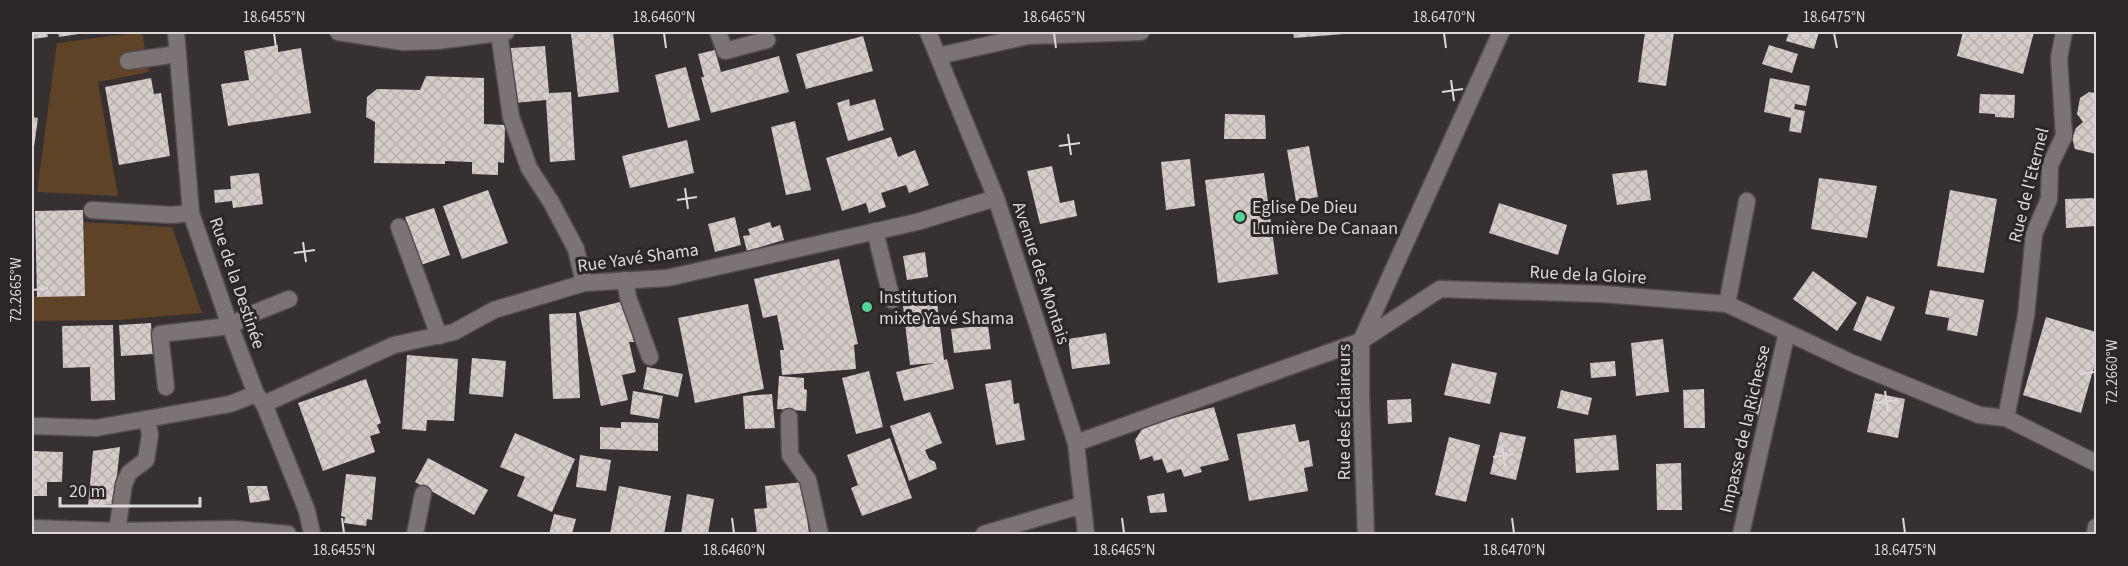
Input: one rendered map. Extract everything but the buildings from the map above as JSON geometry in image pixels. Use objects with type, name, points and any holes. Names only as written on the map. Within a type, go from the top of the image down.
[{"type":"street","name":"Rue de la Destinée","points":[[176,32],[191,213],[230,326],[307,511],[312,534]]},
{"type":"street","points":[[338,32],[437,41],[501,32],[511,117],[529,168],[551,202],[576,249],[584,282]]},
{"type":"street","points":[[718,32],[725,51],[767,40]]},
{"type":"street","name":"Avenue des Montais","points":[[928,32],[996,198],[1076,443],[1086,534]]},
{"type":"street","points":[[938,56],[1028,36],[1141,32]]},
{"type":"street","name":"Rue des Éclaireurs","points":[[1366,534],[1361,341],[1501,32]]},
{"type":"street","name":"Rue de l'Eternel","points":[[2006,418],[2026,316],[2034,234],[2049,199],[2050,165],[2064,135],[2059,58],[2064,32]]},
{"type":"street","points":[[128,61],[178,54]]},
{"type":"street","name":"Rue Yavé Shama","points":[[34,426],[96,428],[260,399],[394,345],[454,332],[494,310],[584,282],[667,278],[917,222],[996,198]]},
{"type":"street","points":[[1727,304],[1747,201]]},
{"type":"street","points":[[92,210],[172,215],[191,213]]},
{"type":"street","points":[[399,227],[439,336]]},
{"type":"street","points":[[875,231],[892,300]]},
{"type":"street","points":[[625,280],[628,297],[650,357]]},
{"type":"street","name":"Rue de la Gloire","points":[[1076,443],[1361,341],[1440,289],[1603,294],[1727,304],[1852,363],[1979,415],[2006,418],[2097,463]]},
{"type":"street","points":[[166,387],[160,334],[230,326],[249,315],[289,299]]},
{"type":"street","name":"Impasse de la Richesse","points":[[1741,534],[1787,332]]},
{"type":"street","points":[[789,417],[790,455],[808,480],[820,534]]},
{"type":"street","points":[[117,531],[124,484],[129,473],[146,460],[150,435],[147,419]]},
{"type":"street","points":[[415,534],[423,494]]},
{"type":"street","points":[[984,534],[1082,505]]},
{"type":"street","points":[[2095,534],[2097,527]]},
{"type":"street","points":[[32,528],[288,534]]},
{"type":"shaded area","points":[[142,32],[149,72],[98,82],[118,196],[37,192],[57,43]]},
{"type":"shaded area","points":[[84,222],[172,227],[202,313],[118,320],[32,321],[32,296],[85,296]]},
{"type":"place","name":"Eglise De Dieu Lumière De Canaan","points":[[1240,217]]},
{"type":"place","name":"Institution mixte Yavé Shama","points":[[867,307]]}]
